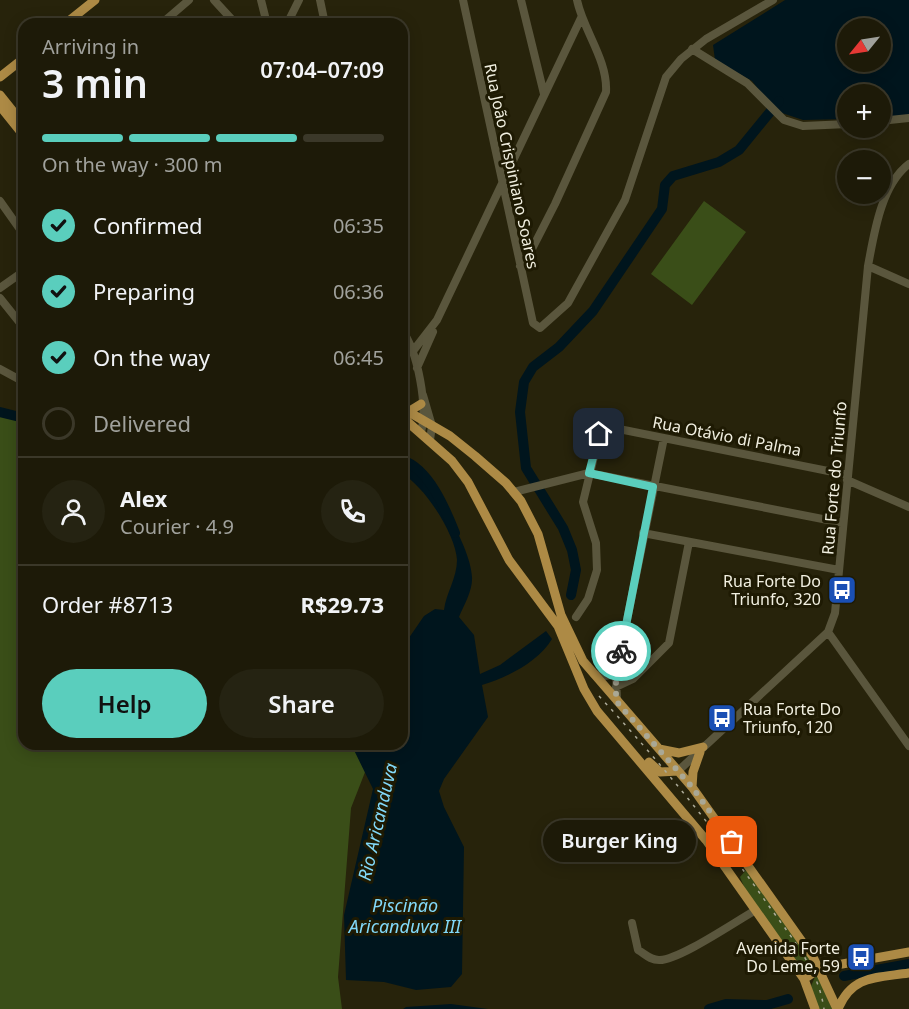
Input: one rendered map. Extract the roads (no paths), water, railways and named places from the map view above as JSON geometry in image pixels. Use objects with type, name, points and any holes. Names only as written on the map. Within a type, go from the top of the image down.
[{"type":"main road","points":[[72,18],[95,0]]},
{"type":"main road","points":[[0,77],[18,63]]},
{"type":"main road","points":[[0,95],[18,118]]},
{"type":"main road","points":[[1,110],[18,129]]},
{"type":"main road","points":[[408,410],[421,404]]},
{"type":"main road","points":[[408,414],[428,424],[476,456],[514,492],[528,512],[538,534],[569,634],[592,673],[612,689],[616,701],[692,787],[813,957],[837,1009]]},
{"type":"main road","points":[[408,417],[468,482],[519,576],[551,614],[594,705],[681,809],[756,910],[804,979],[815,1009]]},
{"type":"main road","points":[[594,705],[597,692],[612,689]]},
{"type":"main road","points":[[602,717],[617,726],[655,769],[666,773],[678,771]]},
{"type":"main road","points":[[660,749],[679,753],[702,750],[693,772],[692,787]]},
{"type":"main road","points":[[804,979],[820,968],[909,952]]},
{"type":"main road","points":[[813,957],[843,964]]},
{"type":"main road","points":[[837,1009],[844,994],[860,982],[909,973]]},
{"type":"street","points":[[168,18],[189,0]]},
{"type":"street","points":[[214,0],[230,18]]},
{"type":"street","points":[[261,0],[266,18]]},
{"type":"street","points":[[290,18],[299,0]]},
{"type":"street","points":[[320,0],[324,18]]},
{"type":"street","name":"Rua João Crispiniano Soares","points":[[463,0],[520,266],[536,328],[545,326],[568,303],[625,200],[661,88],[673,68],[692,49]]},
{"type":"street","points":[[522,0],[544,94]]},
{"type":"street","points":[[520,266],[532,249],[555,204],[606,92],[605,77],[581,18],[577,0]]},
{"type":"street","points":[[771,2],[692,49],[747,83],[766,105],[792,124],[803,126],[837,124]]},
{"type":"street","points":[[417,368],[502,182],[581,18]]},
{"type":"street","points":[[891,120],[909,118]]},
{"type":"street","name":"Rua Forte do Triunfo","points":[[828,632],[835,614],[868,266],[881,210],[898,175],[909,164]]},
{"type":"street","points":[[0,201],[18,226]]},
{"type":"street","points":[[868,266],[909,284]]},
{"type":"street","points":[[0,288],[18,275]]},
{"type":"street","points":[[0,298],[18,320]]},
{"type":"street","points":[[413,351],[435,325]]},
{"type":"street","points":[[408,341],[413,351],[422,393],[421,404],[428,424]]},
{"type":"street","points":[[0,369],[18,379]]},
{"type":"street","points":[[422,393],[427,402],[430,440]]},
{"type":"street","points":[[421,432],[428,424]]},
{"type":"street","name":"Rua Otávio di Palma","points":[[589,473],[602,428],[614,428],[848,478],[909,507]]},
{"type":"street","points":[[612,689],[664,438]]},
{"type":"street","points":[[576,617],[588,599],[597,570],[596,543],[583,502],[589,473]]},
{"type":"street","points":[[514,492],[589,473],[843,523]]},
{"type":"street","points":[[643,533],[839,570]]},
{"type":"street","points":[[612,689],[633,679],[669,643],[689,543]]},
{"type":"street","points":[[678,771],[828,632],[909,746]]},
{"type":"street","points":[[592,673],[605,676],[616,674]]},
{"type":"street","points":[[632,923],[638,950],[656,960],[668,959],[756,910]]},
{"type":"water","points":[[785,0],[909,0],[909,115],[891,117],[891,84],[837,84],[837,119],[803,120],[782,113],[768,102],[752,81],[715,60],[713,45]]},
{"type":"water","name":"Piscinão Aricanduva III","points":[[408,468],[425,482],[436,497],[465,548],[472,582],[459,617],[474,635],[480,674],[500,665],[546,631],[552,639],[539,655],[522,668],[482,685],[488,717],[444,779],[439,791],[444,807],[464,847],[462,974],[451,987],[416,990],[384,982],[346,980],[344,915],[373,789],[354,750],[408,750],[408,639],[424,616],[435,609],[444,610],[457,567],[455,550],[445,525],[429,499],[408,478]]},
{"type":"water","points":[[451,1004],[488,1009],[403,1009],[406,1007]]},
{"type":"waterway","points":[[571,595],[576,570],[572,550],[563,528],[526,468],[520,412],[524,382],[533,367],[559,347],[593,311],[662,209],[665,185],[673,176],[719,162],[739,150],[779,101]]},
{"type":"waterway","name":"Rio Aricanduva","points":[[0,412],[18,416]]},
{"type":"waterway","name":"Rio Aricanduva","points":[[408,463],[428,480],[441,501],[455,533]]},
{"type":"waterway","points":[[844,976],[909,964]]},
{"type":"waterway","points":[[709,1009],[726,1004],[767,1005],[788,999]]},
{"type":"railway","points":[[599,696],[686,796],[784,927],[816,979],[824,1009]]},
{"type":"place","name":"Rua Forte Do Triunfo, 320","points":[[842,590]]},
{"type":"place","name":"Rua Forte Do Triunfo, 120","points":[[722,718]]},
{"type":"place","name":"Burger King","points":[[732,842]]},
{"type":"place","name":"Avenida Forte Do Leme, 59","points":[[861,957]]}]
